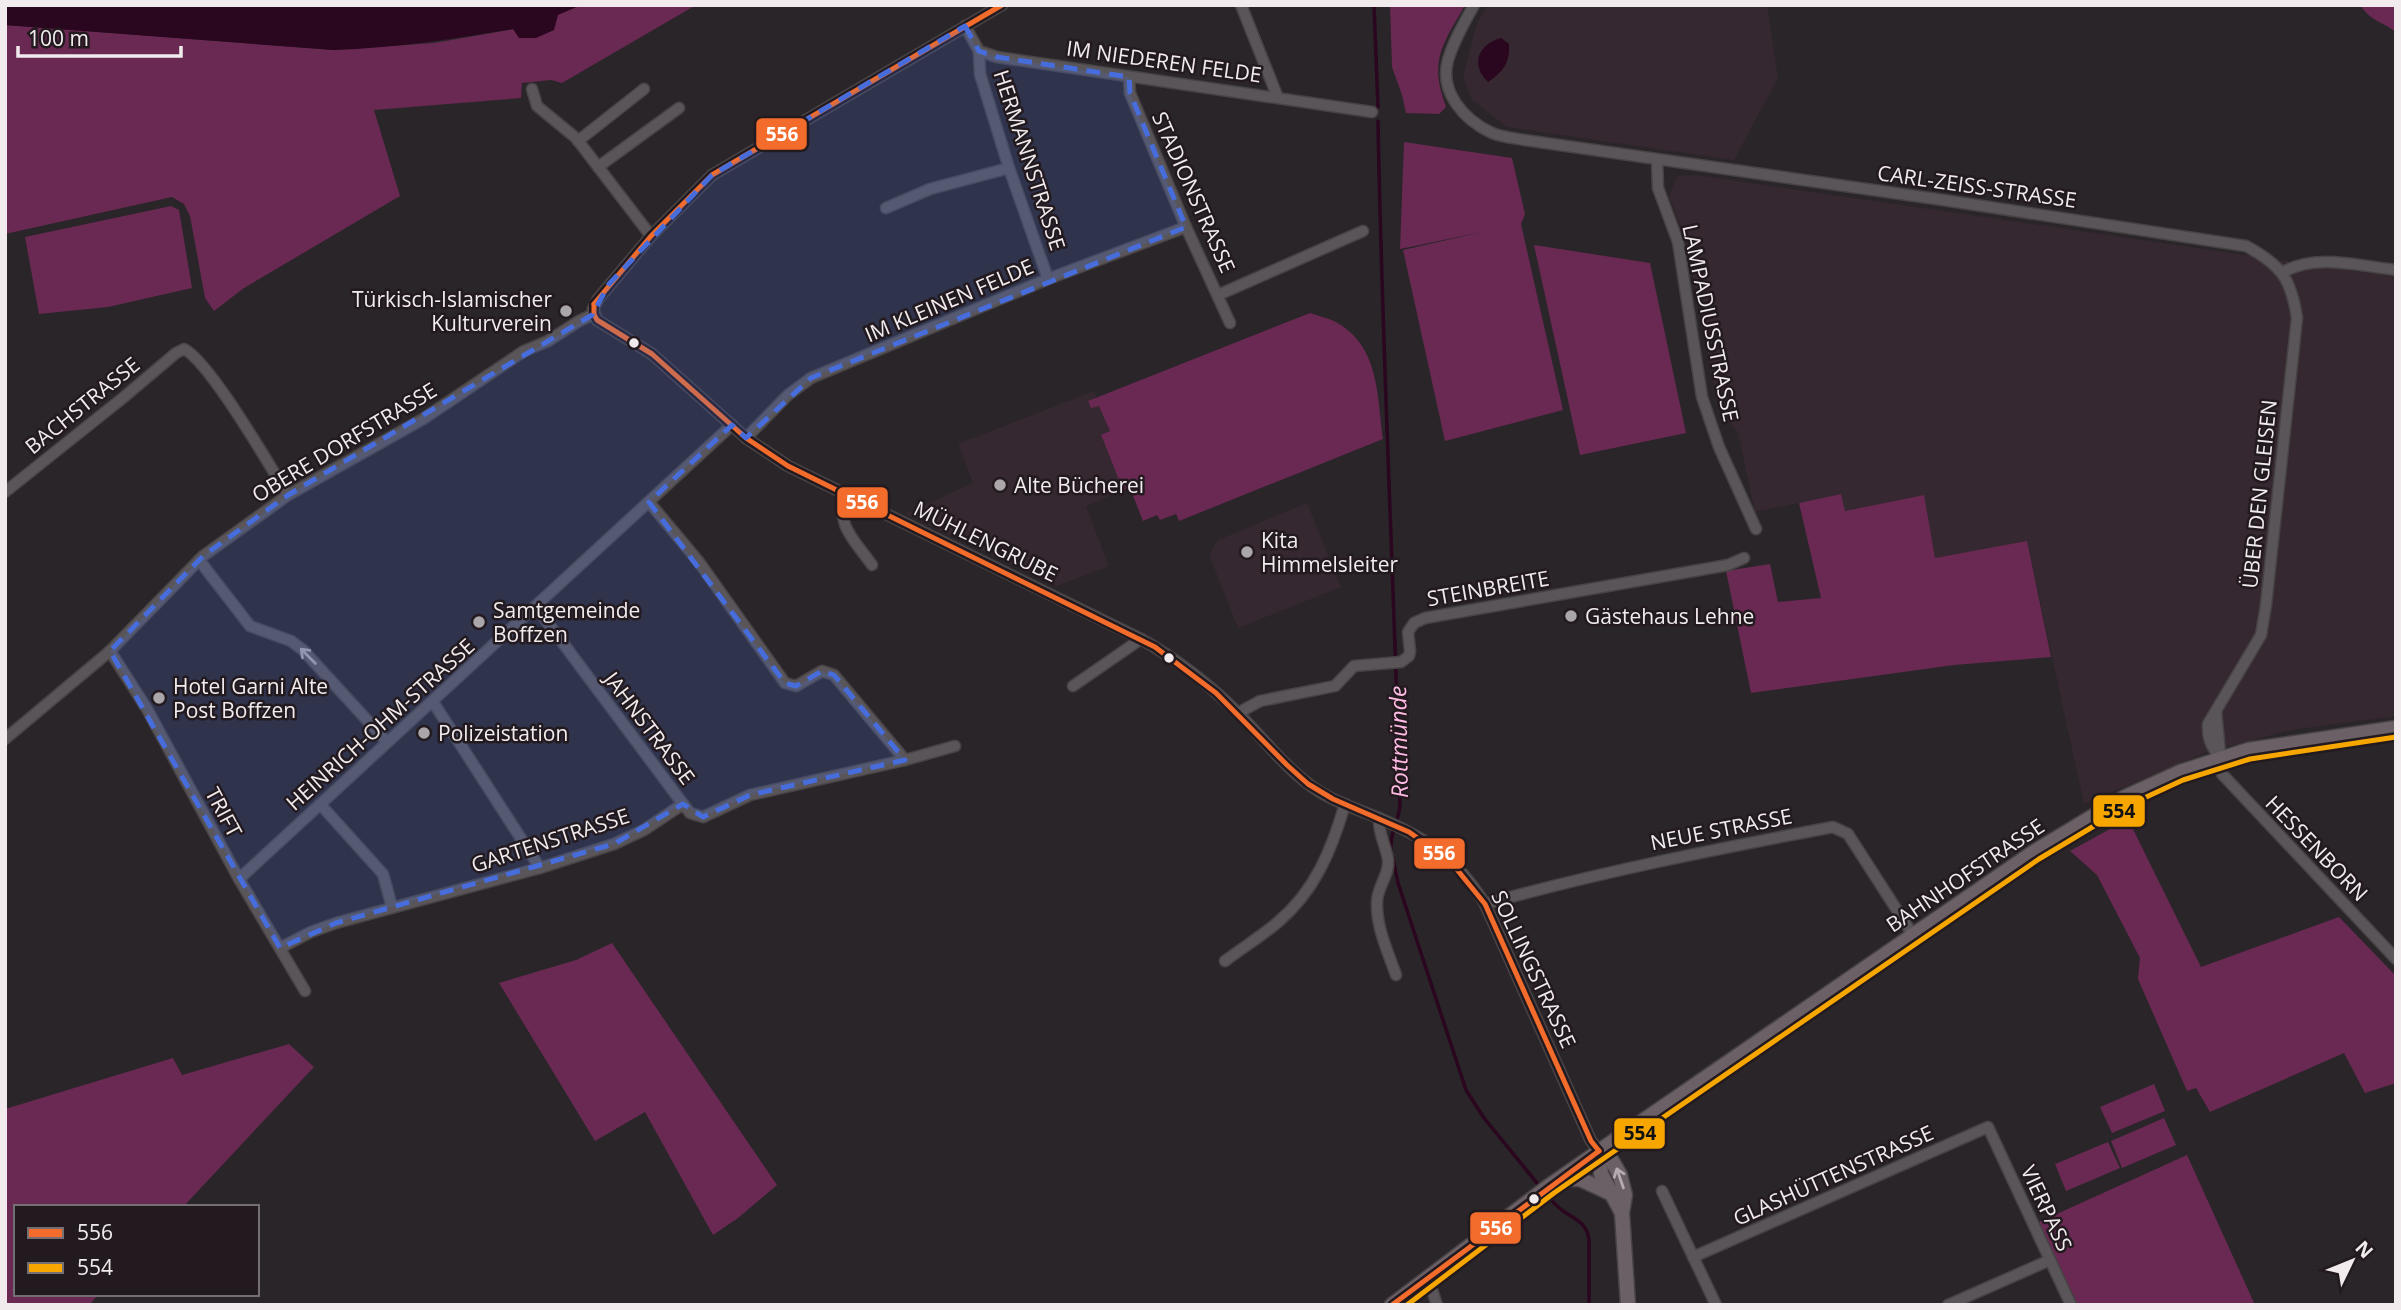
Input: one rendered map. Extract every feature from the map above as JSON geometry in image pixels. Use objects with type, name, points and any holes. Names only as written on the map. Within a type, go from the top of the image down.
[{"type":"main road","name":"BAHNHOFSTRASSE","points":[[1392,1305],[1599,1151],[2034,852],[2125,797],[2171,776],[2248,750],[2396,728]]},
{"type":"main road","points":[[1599,1151],[1599,1168],[1622,1213]]},
{"type":"main road","points":[[1599,1151],[1612,1161],[1620,1175],[1625,1195],[1622,1213],[1628,1305]]},
{"type":"main road","points":[[1548,1187],[1580,1179],[1610,1193]]},
{"type":"street","points":[[594,309],[651,236],[712,175],[1002,5]]},
{"type":"street","points":[[1241,5],[1278,98]]},
{"type":"street","name":"CARL-ZEISS-STRASSE","points":[[1474,5],[1459,32],[1446,68],[1447,82],[1451,96],[1459,108],[1493,133],[1657,160],[2246,246],[2267,258],[2283,272]]},
{"type":"street","points":[[965,26],[979,51]]},
{"type":"street","name":"IM NIEDEREN FELDE","points":[[979,51],[997,57],[1372,112]]},
{"type":"street","name":"HERMANNSTRASSE","points":[[979,51],[980,74],[1048,279]]},
{"type":"street","name":"STADIONSTRASSE","points":[[1129,76],[1130,93],[1230,323]]},
{"type":"street","points":[[533,89],[537,106],[578,141],[651,236]]},
{"type":"street","points":[[578,141],[644,89]]},
{"type":"street","points":[[598,167],[679,108]]},
{"type":"street","name":"LAMPADIUSSTRASSE","points":[[1657,160],[1658,188],[1678,242],[1702,397],[1719,447],[1756,529]]},
{"type":"street","points":[[886,208],[930,189],[1009,168]]},
{"type":"street","name":"IM KLEINEN FELDE","points":[[746,438],[788,395],[811,378],[1048,279],[1186,227]]},
{"type":"street","points":[[1218,295],[1363,231]]},
{"type":"street","points":[[2283,272],[2315,260],[2396,270]]},
{"type":"street","name":"ÜBER DEN GLEISEN","points":[[2220,758],[2221,744],[2216,711],[2261,635],[2266,605],[2297,318],[2294,294],[2283,272]]},
{"type":"street","name":"MÜHLENGRUBE","points":[[594,309],[604,324],[652,354],[746,438],[788,467],[1141,639],[1191,670],[1238,713],[1293,771]]},
{"type":"street","name":"OBERE DORFSTRASSE","points":[[5,739],[110,651],[199,560],[288,495],[423,419],[524,351],[548,341],[594,309]]},
{"type":"street","name":"BACHSTRASSE","points":[[5,492],[184,349],[193,355],[223,394],[288,495]]},
{"type":"street","name":"HEINRICH-OHM-STRASSE","points":[[239,879],[732,425]]},
{"type":"street","points":[[845,494],[841,508],[842,522],[872,565]]},
{"type":"street","points":[[649,502],[699,562],[785,683],[796,686],[822,671],[834,675],[905,760]]},
{"type":"street","name":"STEINBREITE","points":[[1238,713],[1260,701],[1335,686],[1354,666],[1396,662],[1409,656],[1408,632],[1414,623],[1425,618],[1728,565],[1744,558]]},
{"type":"street","points":[[199,560],[250,626],[262,633],[291,641],[303,650],[387,742]]},
{"type":"street","name":"JAHNSTRASSE","points":[[536,607],[683,804]]},
{"type":"street","points":[[1073,687],[1141,639]]},
{"type":"street","name":"TRIFT","points":[[110,651],[147,709],[239,879],[305,991]]},
{"type":"street","points":[[433,702],[540,868]]},
{"type":"street","points":[[683,804],[690,813],[703,817],[750,794],[905,760],[955,746]]},
{"type":"street","name":"HESSENBORN","points":[[2220,758],[2222,774],[2233,788],[2396,959]]},
{"type":"street","name":"SOLLINGSTRASSE","points":[[1293,771],[1320,792],[1420,837],[1453,862],[1471,881],[1485,904],[1583,1124],[1599,1151]]},
{"type":"street","points":[[320,804],[383,874],[392,908]]},
{"type":"street","name":"GARTENSTRASSE","points":[[280,948],[324,927],[540,868],[614,844],[644,830],[683,804]]},
{"type":"street","points":[[1224,961],[1279,922],[1297,903],[1334,845],[1345,804]]},
{"type":"street","points":[[1384,820],[1380,834],[1389,861],[1388,870],[1380,885],[1377,913],[1379,927],[1396,975]]},
{"type":"street","name":"NEUE STRASSE","points":[[1485,904],[1658,860],[1833,827],[1847,834],[1913,935]]},
{"type":"street","name":"GLASHÜTTENSTRASSE","points":[[1693,1257],[1988,1127]]},
{"type":"street","name":"VIERPASS","points":[[1988,1127],[2071,1305]]},
{"type":"street","points":[[1662,1191],[1716,1305]]},
{"type":"street","points":[[1948,1305],[2050,1260]]},
{"type":"street","points":[[1427,1278],[1437,1305]]},
{"type":"highlighted area","points":[[965,26],[979,51],[997,57],[1129,77],[1130,93],[1186,227],[811,378],[746,438],[732,425],[649,502],[785,683],[796,686],[822,671],[834,675],[905,760],[750,795],[703,817],[683,804],[614,844],[336,923],[280,948],[110,651],[203,556],[288,495],[592,315],[609,284],[712,175]]},
{"type":"shaded area","points":[[5,5],[581,5],[558,15],[554,30],[536,38],[519,38],[513,29],[446,40],[334,50],[5,25]]},
{"type":"shaded area","points":[[581,5],[696,5],[562,83],[551,80],[522,83],[521,98],[374,110],[400,196],[244,288],[214,311],[205,298],[190,216],[184,204],[172,197],[5,234],[5,25],[334,50],[434,43],[514,29]]},
{"type":"shaded area","points":[[1390,5],[1465,5],[1444,43],[1438,65],[1446,107],[1439,114],[1406,113],[1392,67]]},
{"type":"shaded area","points":[[1487,5],[1767,5],[1778,78],[1734,160],[1507,127],[1472,100],[1463,77],[1476,26]]},
{"type":"shaded area","points":[[2360,5],[2396,5],[2396,32],[2373,18]]},
{"type":"shaded area","points":[[1501,38],[1509,44],[1507,61],[1502,70],[1488,82],[1479,69],[1479,56],[1487,45]]},
{"type":"shaded area","points":[[1404,142],[1512,158],[1525,214],[1521,224],[1563,410],[1445,441],[1403,250],[1482,232],[1400,249]]},
{"type":"shaded area","points":[[1696,175],[2396,277],[2396,716],[2291,730],[2207,752],[2084,804],[2027,542],[1935,558],[1923,495],[1845,511],[1840,494],[1755,512],[1738,432],[1719,411],[1687,242],[1669,197],[1677,176]]},
{"type":"shaded area","points":[[171,206],[179,210],[192,288],[108,307],[39,314],[25,237]]},
{"type":"shaded area","points":[[1534,245],[1650,263],[1686,433],[1580,455]]},
{"type":"shaded area","points":[[1310,313],[1336,322],[1350,332],[1361,345],[1374,374],[1383,439],[1179,521],[1176,514],[1160,520],[1157,515],[1143,521],[1130,488],[1123,490],[1101,435],[1110,431],[1099,406],[1091,408],[1088,401]]},
{"type":"shaded area","points":[[1094,391],[1110,432],[1101,436],[1123,490],[1086,506],[1109,566],[1057,586],[906,514],[973,483],[958,444]]},
{"type":"shaded area","points":[[1841,494],[1845,511],[1924,495],[1935,558],[2027,541],[2051,657],[1954,665],[1751,693],[1726,571],[1770,564],[1778,602],[1821,598],[1799,503]]},
{"type":"shaded area","points":[[1307,503],[1341,587],[1238,628],[1209,555],[1218,540]]},
{"type":"shaded area","points":[[2128,819],[2201,967],[2339,917],[2396,976],[2396,1083],[2365,1093],[2344,1053],[2210,1112],[2196,1088],[2187,1091],[2138,979],[2140,958],[2097,875],[2070,851]]},
{"type":"shaded area","points":[[612,943],[777,1185],[713,1235],[645,1112],[595,1141],[499,983],[576,960]]},
{"type":"shaded area","points":[[289,1044],[314,1067],[185,1205],[14,1205],[14,1296],[97,1296],[89,1305],[5,1305],[5,1109],[173,1058],[182,1075]]},
{"type":"shaded area","points":[[2154,1084],[2165,1111],[2112,1133],[2100,1107]]},
{"type":"shaded area","points":[[2164,1118],[2176,1145],[2122,1168],[2111,1141]]},
{"type":"shaded area","points":[[2108,1142],[2120,1168],[2066,1191],[2055,1164]]},
{"type":"shaded area","points":[[2187,1155],[2255,1305],[2077,1305],[2039,1222]]},
{"type":"waterway","name":"Rottmünde","points":[[1374,5],[1378,107]]},
{"type":"waterway","name":"Rottmünde","points":[[1378,121],[1400,805],[1391,839],[1391,851]]},
{"type":"waterway","name":"Rottmünde","points":[[1393,858],[1398,883],[1466,1090],[1484,1118],[1541,1188]]},
{"type":"waterway","name":"Rottmünde","points":[[1546,1194],[1560,1209],[1580,1222],[1588,1233],[1589,1305]]},
{"type":"transit line","name":"556","points":[[594,304],[651,236],[712,175],[1002,5]]},
{"type":"transit line","name":"556","points":[[594,304],[597,320],[652,354],[746,438],[788,466],[1155,647],[1216,693],[1308,784],[1333,799],[1409,832],[1450,861],[1485,904],[1591,1141],[1599,1151]]},
{"type":"transit line","name":"554","points":[[1407,1305],[1554,1193],[1626,1143],[2039,859],[2129,805],[2183,780],[2250,759],[2396,737]]},
{"type":"transit line","name":"556","points":[[1392,1305],[1599,1151]]},
{"type":"place","name":"Türkisch-Islamischer Kulturverein","points":[[566,311]]},
{"type":"place","name":"Alte Bücherei","points":[[1000,485]]},
{"type":"place","name":"Kita Himmelsleiter","points":[[1247,552]]},
{"type":"place","name":"Gästehaus Lehne","points":[[1571,616]]},
{"type":"place","name":"Samtgemeinde Boffzen","points":[[479,622]]},
{"type":"place","name":"Hotel Garni Alte Post Boffzen","points":[[159,698]]},
{"type":"place","name":"Polizeistation","points":[[424,733]]}]
